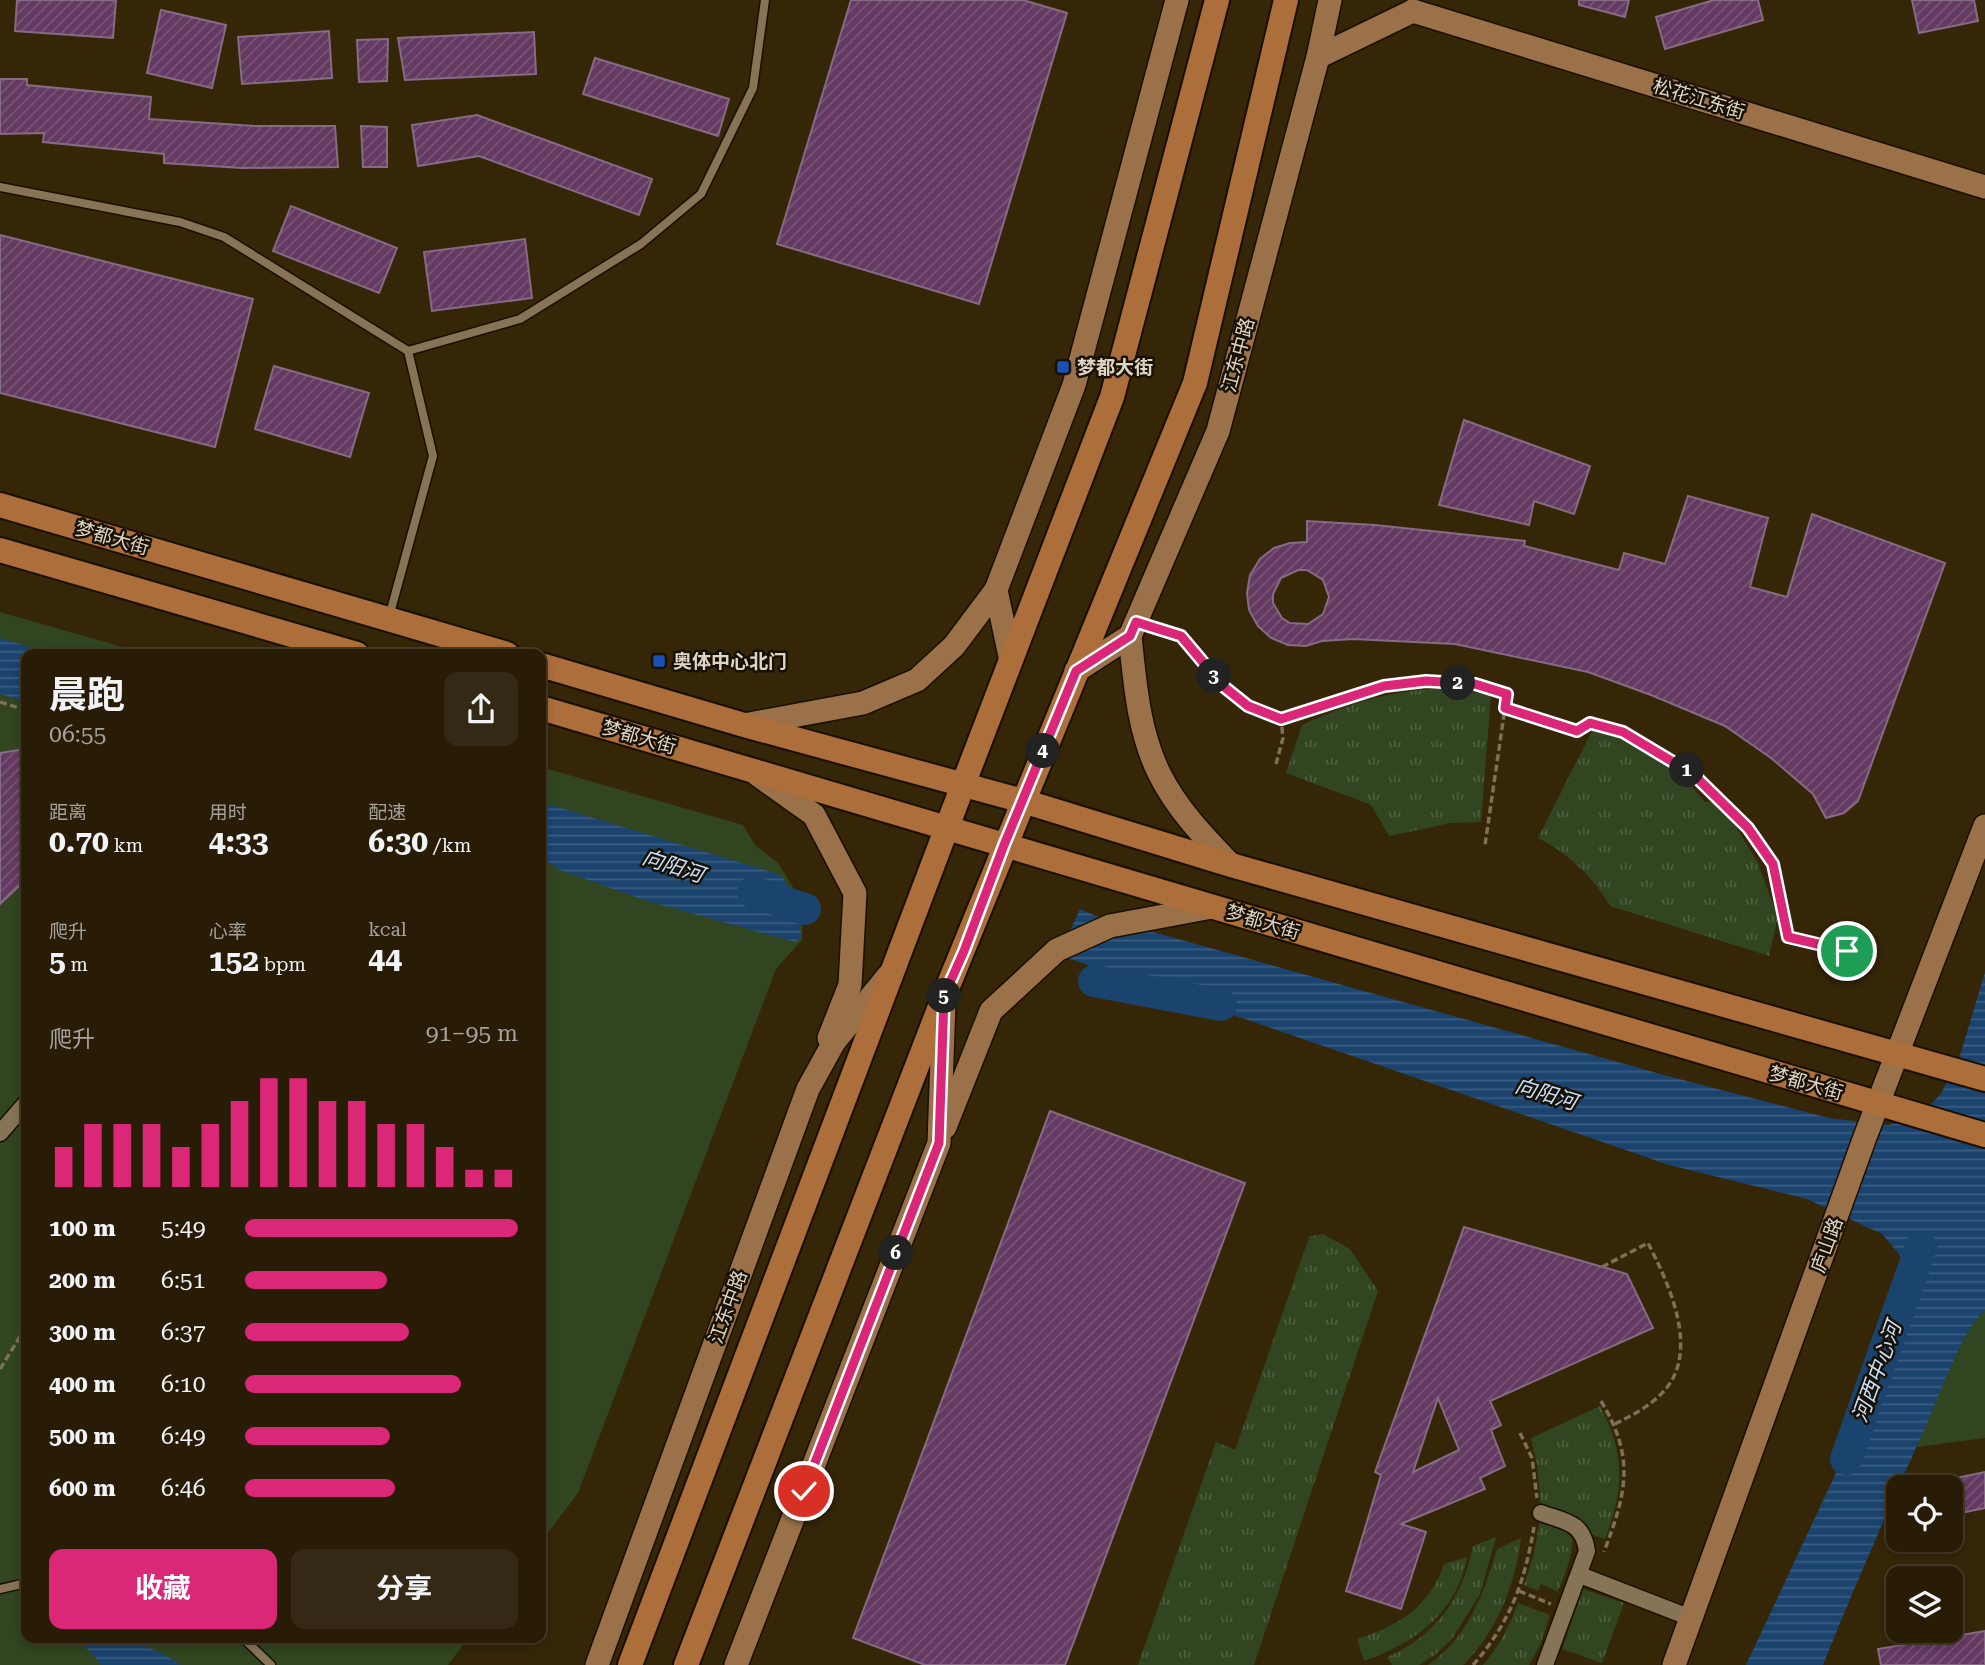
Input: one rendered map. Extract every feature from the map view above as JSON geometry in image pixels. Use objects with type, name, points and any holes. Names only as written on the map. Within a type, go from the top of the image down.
[{"type":"main road","name":"江东中路","points":[[630,1665],[1112,397],[1217,0]]},
{"type":"main road","name":"江东中路","points":[[686,1665],[944,996],[1195,383],[1286,0]]},
{"type":"main road","name":"梦都大街","points":[[0,505],[490,649]]},
{"type":"main road","points":[[0,550],[340,649]]},
{"type":"main road","points":[[546,666],[744,725],[1023,801],[1231,865],[1866,1043],[1898,1055],[1985,1079]]},
{"type":"main road","name":"梦都大街","points":[[546,709],[1985,1135]]},
{"type":"street","points":[[1163,0],[1169,33]]},
{"type":"street","points":[[744,725],[863,703],[917,680],[954,646],[996,590],[1074,385],[1177,0]]},
{"type":"street","name":"江东中路","points":[[1133,629],[1218,431],[1318,57],[1330,0]]},
{"type":"street","points":[[1318,57],[1408,6]]},
{"type":"street","name":"松花江东街","points":[[1408,6],[1985,187]]},
{"type":"street","points":[[996,590],[1011,661]]},
{"type":"street","points":[[1076,671],[1133,629]]},
{"type":"street","points":[[1133,629],[1139,711],[1158,772],[1189,820],[1231,865]]},
{"type":"street","points":[[750,769],[814,815],[855,893],[850,985],[808,1089]]},
{"type":"street","name":"庐山路","points":[[1674,1665],[1865,1137],[1890,1108],[1898,1055],[1985,826]]},
{"type":"street","points":[[939,1143],[991,1011],[1057,950],[1110,926],[1212,907]]},
{"type":"street","name":"江东中路","points":[[597,1665],[808,1089],[834,1042],[894,968]]},
{"type":"street","name":"江东中路","points":[[736,1665],[939,1143],[944,996]]},
{"type":"street","points":[[0,1133],[21,1109]]},
{"type":"street","points":[[1537,1513],[1580,1529],[1586,1539],[1587,1552],[1587,1578],[1566,1610],[1545,1665]]},
{"type":"street","points":[[1587,1578],[1691,1618]]},
{"type":"lane","points":[[408,351],[520,319],[641,244],[701,194],[753,89],[765,0]]},
{"type":"lane","points":[[0,187],[180,222],[224,237],[408,351],[433,456],[388,620]]},
{"type":"lane","points":[[0,1589],[21,1584]]},
{"type":"lane","points":[[248,1643],[271,1665]]},
{"type":"path","points":[[1133,629],[1181,636],[1223,686],[1248,706],[1281,719],[1384,686],[1426,681],[1475,684],[1507,694],[1485,845]]},
{"type":"path","points":[[0,702],[21,708]]},
{"type":"path","points":[[1505,708],[1577,731],[1590,723],[1623,732],[1693,774],[1748,828],[1773,864],[1788,937],[1847,951]]},
{"type":"path","points":[[1276,764],[1283,738],[1281,719]]},
{"type":"path","points":[[1602,1266],[1648,1243],[1672,1299],[1680,1341],[1679,1367],[1664,1391],[1643,1409],[1613,1425]]},
{"type":"path","points":[[0,1370],[21,1335]]},
{"type":"path","points":[[1587,1578],[1620,1508],[1625,1484],[1622,1456],[1613,1425],[1601,1401]]},
{"type":"path","points":[[1473,1665],[1490,1646],[1509,1615],[1519,1591],[1537,1513],[1532,1458],[1520,1433]]},
{"type":"path","points":[[1519,1591],[1566,1610]]},
{"type":"green space","points":[[0,612],[130,649],[21,649],[21,1643],[464,1643],[448,1665],[0,1665]]},
{"type":"green space","points":[[1447,688],[1491,695],[1481,822],[1451,823],[1389,836],[1371,805],[1286,773],[1302,725],[1373,699],[1408,691]]},
{"type":"green space","points":[[1603,728],[1647,748],[1680,773],[1705,802],[1720,801],[1757,861],[1778,917],[1769,956],[1610,906],[1579,867],[1538,838],[1592,731]]},
{"type":"green space","points":[[546,768],[743,825],[755,845],[778,863],[796,892],[803,915],[802,940],[776,969],[578,1493],[546,1535]]},
{"type":"green space","points":[[1323,1234],[1350,1249],[1378,1291],[1254,1665],[1138,1665],[1216,1442],[1235,1450],[1309,1237]]},
{"type":"green space","points":[[1985,1258],[1985,1438],[1917,1447],[1959,1279]]},
{"type":"green space","points":[[1600,1406],[1614,1440],[1619,1472],[1616,1504],[1605,1539],[1589,1534],[1541,1508],[1537,1464],[1531,1438]]},
{"type":"green space","points":[[1540,1520],[1560,1527],[1572,1538],[1570,1559],[1558,1592],[1541,1584],[1538,1591],[1524,1585]]},
{"type":"green space","points":[[1496,1537],[1480,1594],[1452,1639],[1419,1665],[1392,1665],[1387,1657],[1419,1638],[1433,1627],[1444,1613],[1462,1582],[1473,1546]]},
{"type":"green space","points":[[1521,1538],[1509,1590],[1495,1623],[1475,1652],[1463,1665],[1428,1665],[1454,1642],[1473,1613],[1497,1549]]},
{"type":"green space","points":[[1467,1557],[1454,1594],[1431,1623],[1400,1645],[1364,1661],[1357,1639],[1386,1628],[1411,1613],[1430,1592],[1444,1564]]},
{"type":"green space","points":[[1583,1589],[1624,1603],[1602,1663],[1562,1649]]},
{"type":"green space","points":[[1518,1603],[1550,1615],[1540,1645],[1529,1665],[1483,1665],[1504,1636]]},
{"type":"water","points":[[0,638],[36,649],[21,649],[21,700],[0,694]]},
{"type":"water","points":[[546,804],[781,875],[789,888],[802,937],[795,942],[647,901],[559,870],[546,860]]},
{"type":"water","points":[[1080,909],[1096,916],[1664,1075],[1829,1118],[1888,1125],[1915,1120],[1940,1095],[1959,1059],[1985,972],[1985,1310],[1969,1330],[1954,1359],[1904,1475],[1886,1475],[1886,1516],[1823,1665],[1746,1665],[1901,1334],[1909,1293],[1900,1255],[1882,1234],[1807,1199],[1669,1165],[1059,955]]},
{"type":"water","points":[[82,1643],[138,1643],[181,1665],[102,1665]]},
{"type":"building","points":[[17,0],[116,0],[113,38],[15,31]]},
{"type":"building","points":[[851,0],[1023,0],[1067,13],[979,304],[777,244]]},
{"type":"building","points":[[1579,0],[1629,0],[1625,17],[1579,5]]},
{"type":"building","points":[[1714,0],[1758,0],[1763,20],[1665,49],[1656,17]]},
{"type":"building","points":[[1912,0],[1974,0],[1978,21],[1919,33]]},
{"type":"building","points":[[161,10],[226,25],[212,88],[147,73]]},
{"type":"building","points":[[329,31],[332,78],[242,84],[238,37]]},
{"type":"building","points":[[534,32],[536,74],[405,80],[398,38]]},
{"type":"building","points":[[388,39],[387,81],[359,82],[357,40]]},
{"type":"building","points":[[595,58],[729,99],[718,136],[583,94]]},
{"type":"building","points":[[0,79],[27,79],[27,85],[151,97],[149,119],[255,126],[335,126],[338,167],[242,168],[164,163],[164,154],[43,142],[44,133],[0,134]]},
{"type":"building","points":[[477,115],[652,179],[639,215],[479,156],[418,166],[412,125]]},
{"type":"building","points":[[361,126],[387,127],[387,167],[363,167]]},
{"type":"building","points":[[291,206],[397,248],[379,293],[273,251]]},
{"type":"building","points":[[0,235],[253,299],[215,447],[0,393]]},
{"type":"building","points":[[525,239],[532,298],[432,311],[424,252]]},
{"type":"building","points":[[274,366],[369,393],[350,457],[255,429]]},
{"type":"building","points":[[1464,420],[1590,466],[1574,514],[1534,501],[1529,525],[1439,505]]},
{"type":"building","points":[[1688,496],[1768,518],[1750,587],[1787,597],[1812,514],[1945,563],[1858,801],[1844,813],[1826,818],[1813,794],[1771,758],[1725,726],[1651,695],[1588,672],[1455,644],[1353,639],[1322,641],[1306,646],[1288,645],[1271,638],[1258,626],[1249,610],[1247,593],[1250,575],[1260,559],[1274,548],[1307,542],[1307,521],[1375,525],[1525,541],[1524,546],[1619,570],[1624,553],[1665,564]],"holes":[[[1298,570],[1307,570],[1323,580],[1329,597],[1323,614],[1308,624],[1290,623],[1282,618],[1273,603],[1273,594],[1281,578]]]},
{"type":"building","points":[[21,751],[21,884],[0,904],[0,753]]},
{"type":"building","points":[[1050,1111],[1245,1183],[1065,1665],[925,1665],[853,1638]]},
{"type":"building","points":[[1464,1227],[1627,1274],[1653,1328],[1490,1401],[1501,1425],[1491,1430],[1505,1466],[1480,1478],[1485,1489],[1401,1524],[1426,1532],[1401,1609],[1346,1591],[1381,1475],[1375,1472]],"holes":[[[1438,1398],[1459,1450],[1413,1472]]]},
{"type":"building","points":[[1985,1472],[1985,1508],[1963,1513],[1963,1477]]},
{"type":"building","points":[[1985,1631],[1985,1665],[1881,1665],[1878,1649],[1914,1643],[1963,1643],[1963,1635]]},
{"type":"waterway","name":"向阳河","points":[[753,892],[805,909]]},
{"type":"waterway","name":"向阳河","points":[[1094,981],[1221,1005]]},
{"type":"waterway","name":"河西中心河","points":[[1846,1459],[1921,1247]]},
{"type":"place","name":"梦都大街","points":[[1063,367]]},
{"type":"place","name":"奥体中心北门","points":[[659,661]]},
{"type":"route","points":[[804,1491],[939,1143],[944,996],[1076,671],[1130,636],[1136,622],[1181,636],[1223,686],[1248,706],[1281,719],[1384,686],[1426,681],[1475,684],[1507,694],[1505,708],[1577,731],[1590,723],[1623,732],[1693,774],[1748,828],[1773,864],[1788,937],[1847,951]]}]
